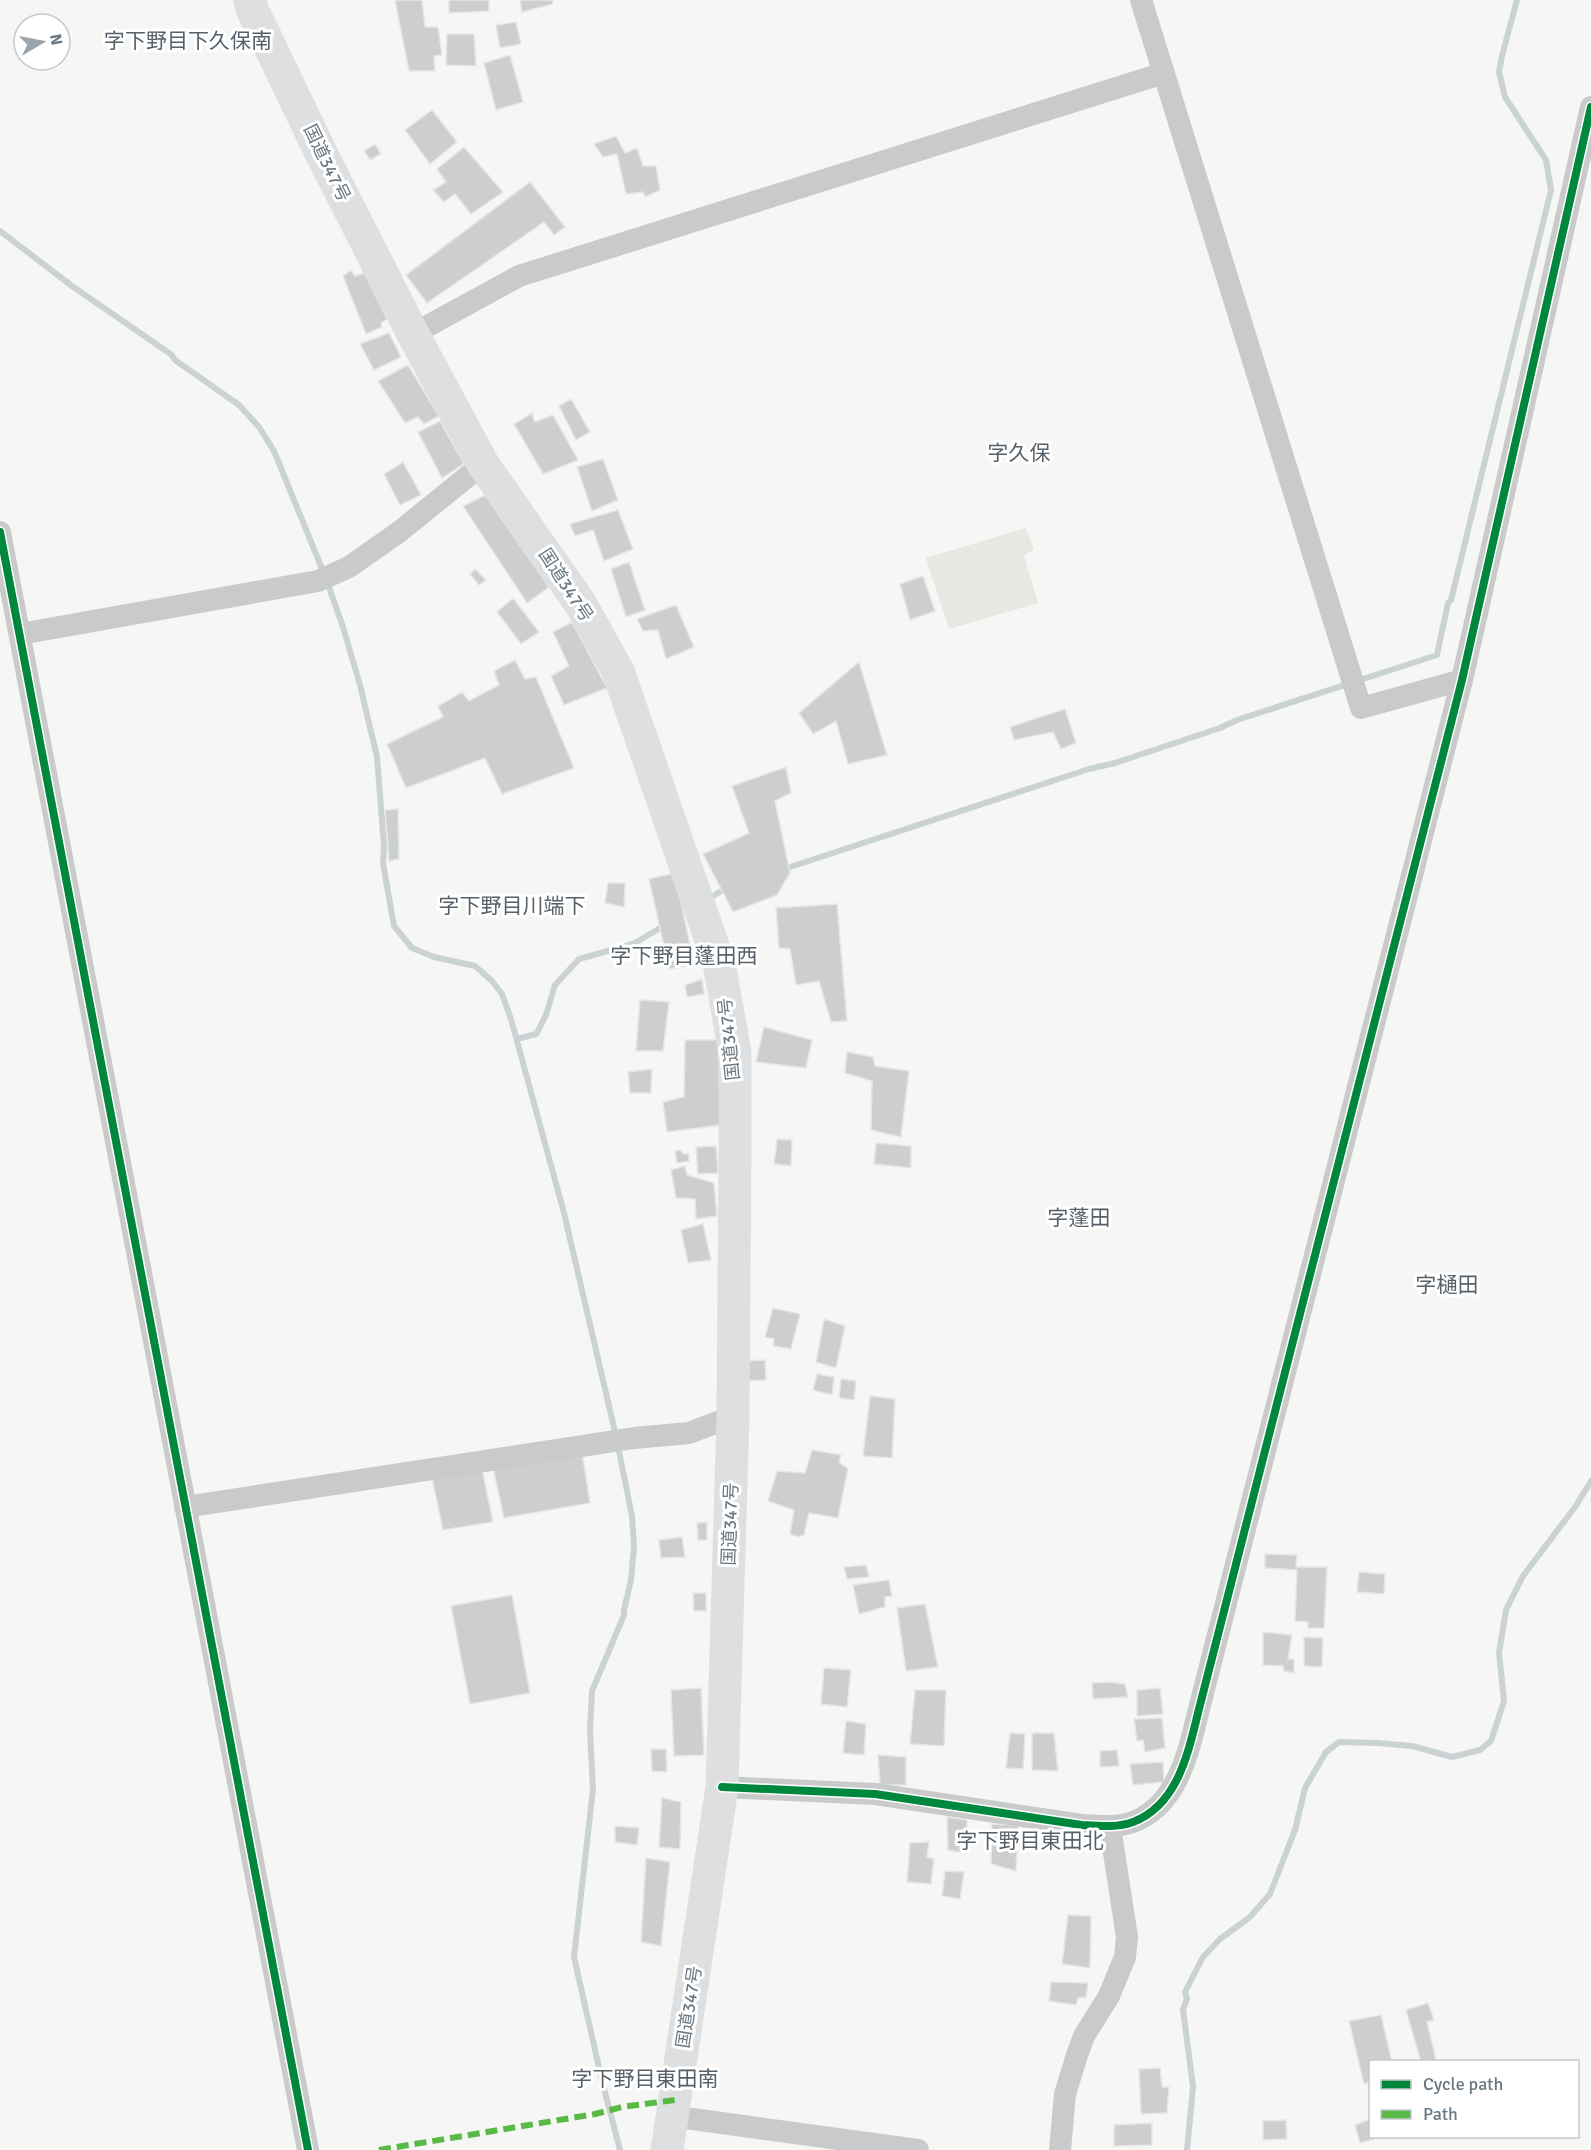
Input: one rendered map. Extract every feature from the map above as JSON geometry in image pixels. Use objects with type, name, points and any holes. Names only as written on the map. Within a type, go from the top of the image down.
[{"type":"highway","name":"国道347号","points":[[250,0],[252,9],[320,151],[413,334],[483,464],[580,603],[618,671],[719,963],[735,1053],[733,1416],[722,1787],[667,2150]]},
{"type":"street","points":[[1141,0],[1361,708],[1461,680]]},
{"type":"street","points":[[413,334],[519,276],[1164,73]]},
{"type":"street","points":[[722,1787],[875,1794],[1082,1825],[1110,1827],[1134,1822],[1152,1810],[1168,1794],[1183,1768],[1281,1392],[1461,680],[1591,107]]},
{"type":"street","points":[[20,634],[326,578],[349,567],[399,532],[483,464]]},
{"type":"street","points":[[0,532],[308,2150]]},
{"type":"street","points":[[185,1507],[634,1438],[689,1433],[733,1416]]},
{"type":"street","points":[[1060,2150],[1065,2094],[1077,2055],[1084,2036],[1109,1996],[1125,1957],[1127,1937],[1110,1827]]},
{"type":"street","points":[[671,2116],[918,2150]]},
{"type":"shaded area","points":[[1026,528],[1034,550],[1024,555],[1038,603],[949,629],[926,558]]},
{"type":"building","points":[[395,0],[422,0],[425,27],[438,27],[442,55],[434,56],[435,71],[409,71]]},
{"type":"building","points":[[449,0],[489,0],[489,11],[449,13]]},
{"type":"building","points":[[520,0],[552,0],[553,4],[522,12]]},
{"type":"building","points":[[516,22],[521,44],[500,48],[496,25]]},
{"type":"building","points":[[447,34],[474,34],[476,66],[446,65]]},
{"type":"building","points":[[510,55],[523,102],[496,110],[484,63]]},
{"type":"building","points":[[432,110],[457,142],[430,164],[405,130]]},
{"type":"building","points":[[616,136],[625,153],[637,148],[643,166],[656,166],[660,190],[645,197],[643,192],[626,194],[617,154],[603,157],[594,144]]},
{"type":"building","points":[[375,144],[381,154],[370,160],[364,151]]},
{"type":"building","points":[[464,147],[503,192],[471,214],[455,194],[444,202],[433,190],[446,182],[437,169]]},
{"type":"building","points":[[530,182],[565,227],[554,235],[544,222],[427,303],[406,275]]},
{"type":"building","points":[[351,270],[355,276],[364,273],[387,319],[381,323],[382,327],[366,334],[343,276]]},
{"type":"building","points":[[389,333],[401,357],[374,370],[360,344]]},
{"type":"building","points":[[408,365],[439,416],[424,424],[418,417],[405,423],[378,381]]},
{"type":"building","points":[[571,399],[590,432],[576,440],[559,406]]},
{"type":"building","points":[[532,413],[535,422],[553,415],[578,460],[543,474],[514,424]]},
{"type":"building","points":[[440,421],[464,464],[442,478],[418,432]]},
{"type":"building","points":[[603,459],[618,500],[592,511],[577,467]]},
{"type":"building","points":[[403,462],[421,495],[400,505],[384,474]]},
{"type":"building","points":[[485,495],[549,587],[527,603],[463,506]]},
{"type":"building","points":[[618,510],[633,549],[604,561],[593,530],[575,536],[570,524]]},
{"type":"building","points":[[629,562],[645,610],[626,617],[611,569]]},
{"type":"building","points":[[475,569],[486,580],[479,585],[470,574]]},
{"type":"building","points":[[923,576],[935,611],[910,620],[900,584]]},
{"type":"building","points":[[513,598],[539,632],[521,644],[497,612]]},
{"type":"building","points":[[676,605],[694,647],[666,659],[658,630],[643,631],[637,619]]},
{"type":"building","points":[[572,622],[607,688],[564,705],[551,676],[569,666],[553,632]]},
{"type":"building","points":[[515,660],[525,679],[536,677],[574,768],[502,794],[485,758],[406,788],[387,744],[443,717],[438,706],[462,692],[469,701],[499,685],[494,671]]},
{"type":"building","points":[[859,662],[887,755],[848,764],[836,721],[813,734],[799,713]]},
{"type":"building","points":[[1065,709],[1076,743],[1061,749],[1053,732],[1014,740],[1010,727]]},
{"type":"building","points":[[786,767],[791,793],[775,801],[790,873],[777,895],[733,912],[703,854],[749,833],[732,786]]},
{"type":"building","points":[[398,809],[399,859],[389,861],[385,810]]},
{"type":"building","points":[[675,873],[694,965],[669,969],[649,879]]},
{"type":"building","points":[[608,883],[625,883],[624,907],[605,903]]},
{"type":"building","points":[[837,904],[847,1021],[831,1022],[819,981],[796,985],[790,949],[779,948],[776,908]]},
{"type":"building","points":[[702,979],[704,994],[687,997],[685,985]]},
{"type":"building","points":[[640,1000],[669,1002],[663,1051],[636,1051]]},
{"type":"building","points":[[764,1027],[812,1040],[806,1068],[756,1062]]},
{"type":"building","points":[[685,1040],[718,1040],[721,1125],[667,1132],[663,1102],[684,1097]]},
{"type":"building","points":[[847,1052],[873,1057],[875,1066],[909,1071],[901,1137],[871,1130],[872,1081],[845,1073]]},
{"type":"building","points":[[652,1069],[651,1093],[630,1093],[628,1072]]},
{"type":"building","points":[[777,1139],[792,1140],[791,1166],[774,1164]]},
{"type":"building","points":[[876,1143],[911,1146],[911,1168],[874,1164]]},
{"type":"building","points":[[716,1146],[718,1173],[698,1174],[696,1147]]},
{"type":"building","points":[[681,1150],[683,1154],[689,1154],[689,1161],[677,1163],[675,1151]]},
{"type":"building","points":[[685,1166],[687,1175],[714,1183],[717,1216],[696,1219],[695,1199],[676,1198],[671,1170]]},
{"type":"building","points":[[703,1224],[711,1260],[688,1263],[681,1230]]},
{"type":"building","points":[[773,1308],[800,1314],[791,1349],[773,1346],[774,1339],[765,1337]]},
{"type":"building","points":[[824,1319],[845,1326],[836,1368],[816,1362]]},
{"type":"building","points":[[765,1360],[766,1380],[743,1381],[742,1361]]},
{"type":"building","points":[[817,1374],[834,1377],[832,1395],[813,1390]]},
{"type":"building","points":[[841,1379],[856,1381],[854,1400],[839,1398]]},
{"type":"building","points":[[870,1396],[895,1399],[892,1458],[863,1456]]},
{"type":"building","points":[[812,1450],[841,1455],[839,1462],[848,1469],[838,1518],[809,1513],[804,1535],[798,1537],[790,1534],[794,1510],[768,1501],[777,1471],[805,1473]]},
{"type":"building","points":[[582,1452],[590,1503],[504,1518],[493,1468]]},
{"type":"building","points":[[482,1469],[493,1522],[443,1530],[432,1478]]},
{"type":"building","points":[[707,1522],[707,1540],[698,1540],[697,1523]]},
{"type":"building","points":[[682,1537],[685,1557],[661,1558],[659,1540]]},
{"type":"building","points":[[1265,1554],[1297,1555],[1296,1567],[1327,1567],[1324,1628],[1308,1628],[1308,1622],[1295,1621],[1297,1570],[1265,1568]]},
{"type":"building","points":[[866,1565],[869,1577],[847,1579],[844,1567]]},
{"type":"building","points":[[1359,1572],[1385,1574],[1384,1594],[1357,1592]]},
{"type":"building","points":[[889,1580],[892,1596],[885,1597],[885,1607],[859,1614],[853,1585]]},
{"type":"building","points":[[693,1593],[706,1593],[706,1611],[694,1611]]},
{"type":"building","points":[[512,1595],[530,1693],[470,1704],[451,1606]]},
{"type":"building","points":[[925,1604],[938,1667],[906,1671],[897,1608]]},
{"type":"building","points":[[1263,1632],[1292,1635],[1288,1659],[1294,1659],[1294,1673],[1284,1671],[1283,1666],[1263,1665]]},
{"type":"building","points":[[1304,1637],[1323,1638],[1322,1667],[1304,1666]]},
{"type":"building","points":[[824,1668],[851,1670],[847,1707],[821,1704]]},
{"type":"building","points":[[1092,1683],[1125,1684],[1128,1697],[1093,1699]]},
{"type":"building","points":[[701,1688],[704,1755],[674,1756],[671,1690]]},
{"type":"building","points":[[1160,1688],[1163,1714],[1137,1716],[1137,1690]]},
{"type":"building","points":[[915,1690],[946,1690],[944,1746],[910,1744]]},
{"type":"building","points":[[1162,1718],[1165,1748],[1145,1752],[1143,1740],[1137,1741],[1134,1719]]},
{"type":"building","points":[[846,1721],[866,1724],[864,1755],[843,1753]]},
{"type":"building","points":[[1010,1733],[1025,1734],[1023,1769],[1006,1768]]},
{"type":"building","points":[[1032,1733],[1054,1733],[1058,1771],[1032,1770]]},
{"type":"building","points":[[651,1749],[666,1749],[667,1772],[652,1771]]},
{"type":"building","points":[[1117,1750],[1119,1766],[1100,1767],[1100,1751]]},
{"type":"building","points":[[878,1755],[906,1757],[906,1785],[880,1785]]},
{"type":"building","points":[[1163,1762],[1164,1782],[1133,1785],[1130,1764]]},
{"type":"building","points":[[662,1798],[681,1802],[680,1849],[659,1847]]},
{"type":"building","points":[[947,1817],[967,1820],[966,1853],[948,1850]]},
{"type":"building","points":[[992,1824],[1018,1825],[1016,1871],[991,1864]]},
{"type":"building","points":[[615,1826],[639,1828],[637,1845],[615,1842]]},
{"type":"building","points":[[929,1842],[927,1857],[934,1859],[931,1884],[907,1882],[910,1843]]},
{"type":"building","points":[[646,1858],[670,1862],[661,1946],[641,1942]]},
{"type":"building","points":[[945,1871],[964,1872],[960,1899],[942,1896]]},
{"type":"building","points":[[1068,1915],[1091,1916],[1090,1968],[1062,1964]]},
{"type":"building","points":[[1051,1982],[1088,1983],[1086,1997],[1078,1998],[1076,2005],[1049,2001]]},
{"type":"building","points":[[1428,2003],[1434,2020],[1427,2022],[1436,2060],[1420,2060],[1406,2010]]},
{"type":"building","points":[[1381,2015],[1392,2060],[1369,2060],[1369,2082],[1364,2084],[1349,2021]]},
{"type":"building","points":[[1160,2068],[1162,2087],[1169,2087],[1167,2113],[1141,2114],[1139,2069]]},
{"type":"building","points":[[1369,2119],[1369,2138],[1377,2138],[1360,2143],[1355,2125]]},
{"type":"building","points":[[1286,2120],[1287,2139],[1263,2140],[1263,2121]]},
{"type":"building","points":[[1152,2123],[1152,2145],[1114,2146],[1114,2125]]},
{"type":"waterway","points":[[784,869],[1089,769],[1115,763],[1220,728],[1237,720],[1437,655],[1551,190],[1546,160],[1505,97],[1499,72],[1517,0]]},
{"type":"waterway","points":[[0,231],[72,286],[172,355],[175,360],[239,405],[259,427],[274,451],[325,576],[360,685],[377,757],[384,846],[383,863],[394,926],[412,948],[434,957],[475,966],[492,981],[502,994],[511,1019],[564,1213],[616,1436]]},
{"type":"waterway","points":[[706,900],[728,887]]},
{"type":"waterway","points":[[517,1039],[536,1034],[546,1015],[555,985],[579,959],[633,944],[667,924]]},
{"type":"waterway","points":[[618,1446],[632,1516],[634,1546],[631,1580],[624,1615],[592,1691],[590,1731],[593,1789],[574,1957],[620,2150]]},
{"type":"waterway","points":[[1187,2150],[1193,2087],[1183,2009],[1187,1999],[1185,1992],[1203,1957],[1220,1939],[1250,1917],[1270,1894],[1295,1830],[1305,1788],[1326,1752],[1339,1742],[1377,1743],[1412,1746],[1452,1757],[1480,1750],[1491,1741],[1504,1701],[1499,1653],[1506,1610],[1523,1576],[1575,1507],[1591,1481]]},
{"type":"marked path","points":[[379,2150],[595,2114],[622,2107],[675,2100]]},
{"type":"cycle path","points":[[722,1787],[875,1794],[1082,1825],[1108,1826],[1127,1824],[1149,1814],[1162,1802],[1180,1773],[1192,1739],[1462,680],[1591,107]]},
{"type":"cycle path","points":[[0,532],[308,2150]]},
{"type":"district","name":"字下野目下久保南","points":[[188,41]]},
{"type":"district","name":"字久保","points":[[1019,453]]},
{"type":"district","name":"字下野目川端下","points":[[512,906]]},
{"type":"district","name":"字下野目蓬田西","points":[[684,956]]},
{"type":"district","name":"字蓬田","points":[[1079,1218]]},
{"type":"district","name":"字樋田","points":[[1447,1285]]},
{"type":"district","name":"字下野目東田北","points":[[1030,1841]]},
{"type":"district","name":"字下野目東田南","points":[[645,2079]]}]
